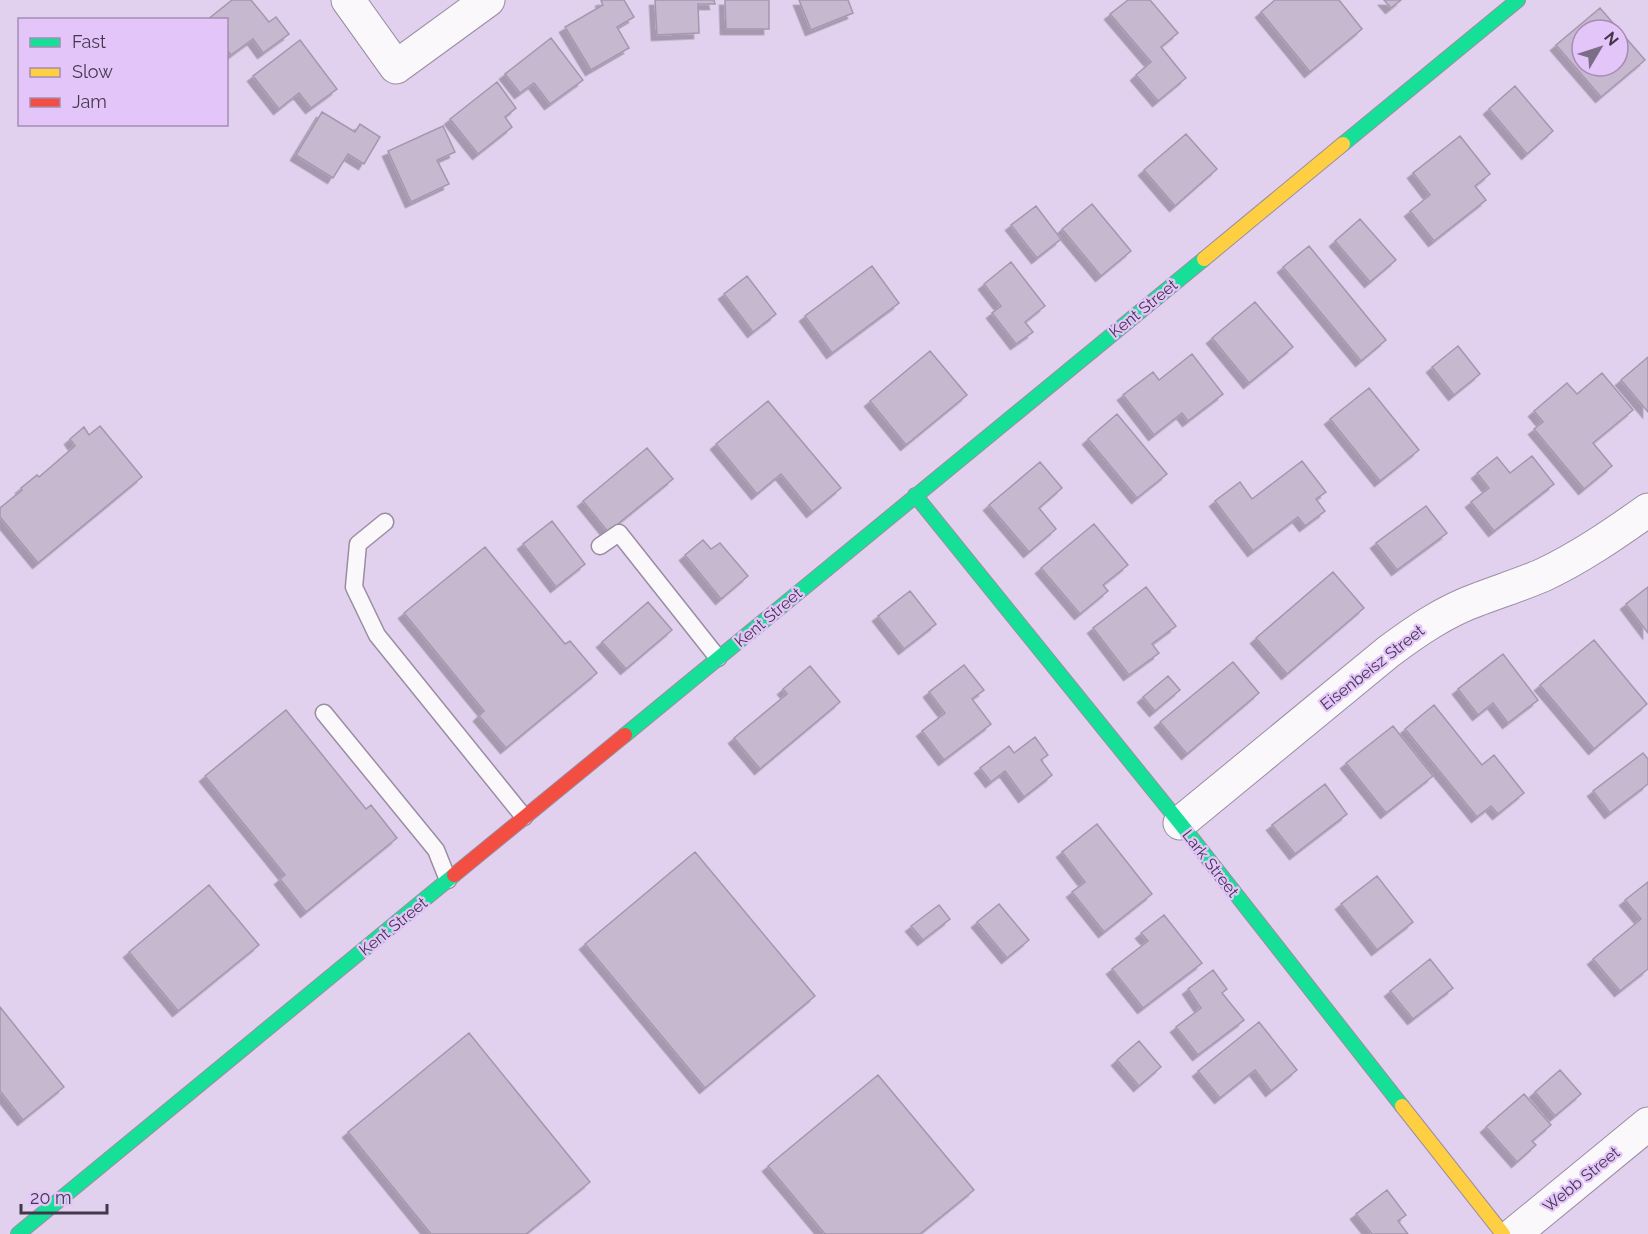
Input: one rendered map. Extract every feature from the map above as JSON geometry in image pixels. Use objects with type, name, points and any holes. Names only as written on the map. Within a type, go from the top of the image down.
[{"type":"street","points":[[348,0],[396,67],[488,0]]},
{"type":"street","name":"Kent Street","points":[[18,1234],[1518,0]]},
{"type":"street","name":"Lark Street","points":[[915,495],[1180,823],[1503,1234]]},
{"type":"street","name":"Eisenbeisz Street","points":[[1180,823],[1418,629],[1448,612],[1543,575],[1576,558],[1608,539],[1648,510]]},
{"type":"street","name":"Webb Street","points":[[1514,1234],[1648,1124]]},
{"type":"lane","points":[[385,522],[358,544],[354,586],[377,634],[524,817]]},
{"type":"lane","points":[[600,546],[619,533],[718,658]]},
{"type":"lane","points":[[324,713],[436,850],[448,880]]},
{"type":"building","points":[[232,0],[251,0],[269,22],[276,17],[289,34],[263,53],[253,39],[231,55],[228,51],[228,18],[210,18]]},
{"type":"building","points":[[624,0],[634,17],[617,27],[629,48],[591,70],[565,27],[603,5],[601,1]]},
{"type":"building","points":[[655,0],[714,0],[715,4],[698,4],[699,33],[657,35]]},
{"type":"building","points":[[725,0],[769,0],[769,29],[726,29]]},
{"type":"building","points":[[799,0],[848,0],[853,13],[811,30]]},
{"type":"building","points":[[1128,0],[1150,0],[1178,33],[1161,47],[1186,78],[1158,101],[1136,75],[1151,62],[1110,14]]},
{"type":"building","points":[[1275,0],[1339,0],[1362,29],[1310,72],[1261,12]]},
{"type":"building","points":[[1384,0],[1401,0],[1391,8]]},
{"type":"building","points":[[1600,8],[1609,18],[1588,18]]},
{"type":"building","points":[[1570,33],[1570,61],[1556,45]]},
{"type":"building","points":[[551,38],[583,80],[550,104],[534,83],[520,93],[505,74]]},
{"type":"building","points":[[300,40],[337,89],[311,108],[299,93],[279,109],[253,76]]},
{"type":"building","points":[[1630,43],[1645,60],[1630,73]]},
{"type":"building","points":[[1585,78],[1624,78],[1601,97]]},
{"type":"building","points":[[497,82],[516,108],[505,117],[512,127],[478,154],[450,119]]},
{"type":"building","points":[[1515,86],[1553,131],[1527,154],[1489,109]]},
{"type":"building","points":[[322,112],[355,132],[360,124],[380,137],[364,164],[348,154],[333,178],[296,155]]},
{"type":"building","points":[[443,126],[455,152],[437,160],[449,184],[411,202],[388,151]]},
{"type":"building","points":[[1186,134],[1217,169],[1175,206],[1144,170]]},
{"type":"building","points":[[1460,136],[1490,174],[1475,186],[1486,200],[1434,241],[1410,211],[1430,195],[1413,173]]},
{"type":"building","points":[[1092,204],[1131,251],[1101,276],[1062,229]]},
{"type":"building","points":[[1036,206],[1061,239],[1037,258],[1011,225]]},
{"type":"building","points":[[1360,219],[1396,260],[1370,282],[1335,241]]},
{"type":"building","points":[[1309,246],[1386,340],[1361,361],[1283,267]]},
{"type":"building","points":[[1011,262],[1045,306],[1025,322],[1033,332],[1016,344],[992,313],[1001,306],[984,284]]},
{"type":"building","points":[[872,266],[899,303],[832,353],[805,316]]},
{"type":"building","points":[[747,276],[776,314],[753,332],[724,294]]},
{"type":"building","points":[[1255,302],[1293,347],[1249,383],[1212,338]]},
{"type":"building","points":[[1458,346],[1480,374],[1454,395],[1432,367]]},
{"type":"building","points":[[930,351],[967,395],[906,445],[870,401]]},
{"type":"building","points":[[1192,354],[1223,394],[1188,421],[1182,413],[1154,435],[1123,395],[1153,372],[1159,380]]},
{"type":"building","points":[[1648,357],[1648,412],[1621,380]]},
{"type":"building","points":[[1602,373],[1633,410],[1593,443],[1612,466],[1584,489],[1534,429],[1543,422],[1534,411],[1567,383],[1577,394]]},
{"type":"building","points":[[1369,388],[1419,450],[1380,481],[1330,419]]},
{"type":"building","points":[[768,401],[841,488],[812,512],[781,474],[757,494],[716,444]]},
{"type":"building","points":[[1117,414],[1167,474],[1137,498],[1088,439]]},
{"type":"building","points":[[100,426],[142,477],[38,563],[0,517],[0,508],[22,490],[21,488],[37,475],[39,477],[75,446],[70,439],[84,427],[89,435]]},
{"type":"building","points":[[647,448],[673,479],[608,532],[583,501]]},
{"type":"building","points":[[1532,456],[1554,484],[1494,531],[1471,502],[1489,488],[1477,473],[1497,457],[1510,473]]},
{"type":"building","points":[[1302,461],[1326,492],[1316,499],[1325,511],[1305,526],[1298,517],[1253,551],[1215,501],[1240,482],[1252,499]]},
{"type":"building","points":[[1040,462],[1062,488],[1039,508],[1056,529],[1029,552],[989,505]]},
{"type":"building","points":[[1426,506],[1447,533],[1397,570],[1376,543]]},
{"type":"building","points":[[552,521],[585,564],[556,587],[523,544]]},
{"type":"building","points":[[1094,524],[1128,565],[1103,585],[1108,591],[1080,614],[1041,568]]},
{"type":"building","points":[[703,540],[711,549],[720,543],[748,576],[721,599],[685,555]]},
{"type":"building","points":[[485,547],[565,644],[570,641],[597,673],[506,748],[479,716],[484,711],[404,613]]},
{"type":"building","points":[[1333,572],[1364,608],[1287,674],[1256,638]]},
{"type":"building","points":[[1146,587],[1176,626],[1152,644],[1159,653],[1129,675],[1093,628]]},
{"type":"building","points":[[1648,587],[1648,633],[1626,604]]},
{"type":"building","points":[[910,591],[936,624],[904,649],[878,616]]},
{"type":"building","points":[[648,602],[672,630],[626,669],[602,642]]},
{"type":"building","points":[[1594,640],[1647,704],[1594,749],[1540,685]]},
{"type":"building","points":[[1503,654],[1538,700],[1508,723],[1493,703],[1478,715],[1458,689]]},
{"type":"building","points":[[1233,662],[1259,693],[1187,754],[1160,722]]},
{"type":"building","points":[[964,665],[984,690],[972,699],[991,724],[944,760],[922,731],[945,713],[929,692]]},
{"type":"building","points":[[810,666],[840,702],[760,769],[734,738],[787,694],[783,689]]},
{"type":"building","points":[[1168,676],[1180,690],[1155,711],[1143,697]]},
{"type":"building","points":[[1434,705],[1482,765],[1494,755],[1524,793],[1498,814],[1491,806],[1477,817],[1405,729]]},
{"type":"building","points":[[286,710],[366,809],[371,805],[397,838],[306,912],[280,879],[285,875],[205,776]]},
{"type":"building","points":[[1393,726],[1433,776],[1386,813],[1346,763]]},
{"type":"building","points":[[1035,737],[1048,755],[1041,760],[1052,775],[1024,797],[1005,771],[991,782],[980,768],[1009,746],[1014,753]]},
{"type":"building","points":[[1643,753],[1648,759],[1648,784],[1610,813],[1593,791]]},
{"type":"building","points":[[1325,784],[1347,814],[1295,854],[1272,825]]},
{"type":"building","points":[[1097,824],[1152,894],[1104,932],[1072,892],[1085,882],[1062,852]]},
{"type":"building","points":[[695,852],[815,996],[705,1088],[585,944]]},
{"type":"building","points":[[1377,876],[1413,922],[1377,950],[1341,904]]},
{"type":"building","points":[[1648,882],[1648,969],[1620,991],[1593,959],[1641,919],[1625,900]]},
{"type":"building","points":[[209,885],[259,945],[178,1011],[129,952]]},
{"type":"building","points":[[999,904],[1029,940],[1007,958],[977,922]]},
{"type":"building","points":[[939,905],[950,919],[923,940],[911,926]]},
{"type":"building","points":[[1164,915],[1202,963],[1143,1008],[1112,969],[1148,941],[1141,933]]},
{"type":"building","points":[[1430,959],[1453,988],[1413,1019],[1390,991]]},
{"type":"building","points":[[1213,970],[1227,989],[1222,993],[1244,1020],[1198,1055],[1176,1027],[1201,1008],[1188,989]]},
{"type":"building","points":[[0,1007],[64,1087],[23,1120],[0,1091]]},
{"type":"building","points":[[1259,1022],[1297,1070],[1271,1091],[1255,1070],[1220,1098],[1198,1071]]},
{"type":"building","points":[[469,1033],[590,1182],[526,1234],[431,1234],[348,1132]]},
{"type":"building","points":[[1139,1041],[1161,1067],[1139,1086],[1117,1060]]},
{"type":"building","points":[[1560,1070],[1581,1094],[1555,1116],[1535,1092]]},
{"type":"building","points":[[878,1075],[974,1190],[920,1234],[825,1234],[768,1166]]},
{"type":"building","points":[[1524,1094],[1551,1125],[1532,1141],[1536,1145],[1517,1162],[1486,1127]]},
{"type":"building","points":[[1387,1190],[1406,1215],[1398,1221],[1408,1234],[1372,1234],[1356,1214]]},
{"type":"traffic: fast","points":[[1343,144],[1518,0]]},
{"type":"traffic: fast","points":[[625,735],[1204,259]]},
{"type":"traffic: fast","points":[[915,495],[1180,823],[1402,1106]]},
{"type":"traffic: fast","points":[[18,1234],[454,875]]},
{"type":"traffic: slow","points":[[1204,259],[1343,144]]},
{"type":"traffic: slow","points":[[1402,1106],[1503,1234]]},
{"type":"traffic: jam","points":[[454,875],[625,735]]}]
